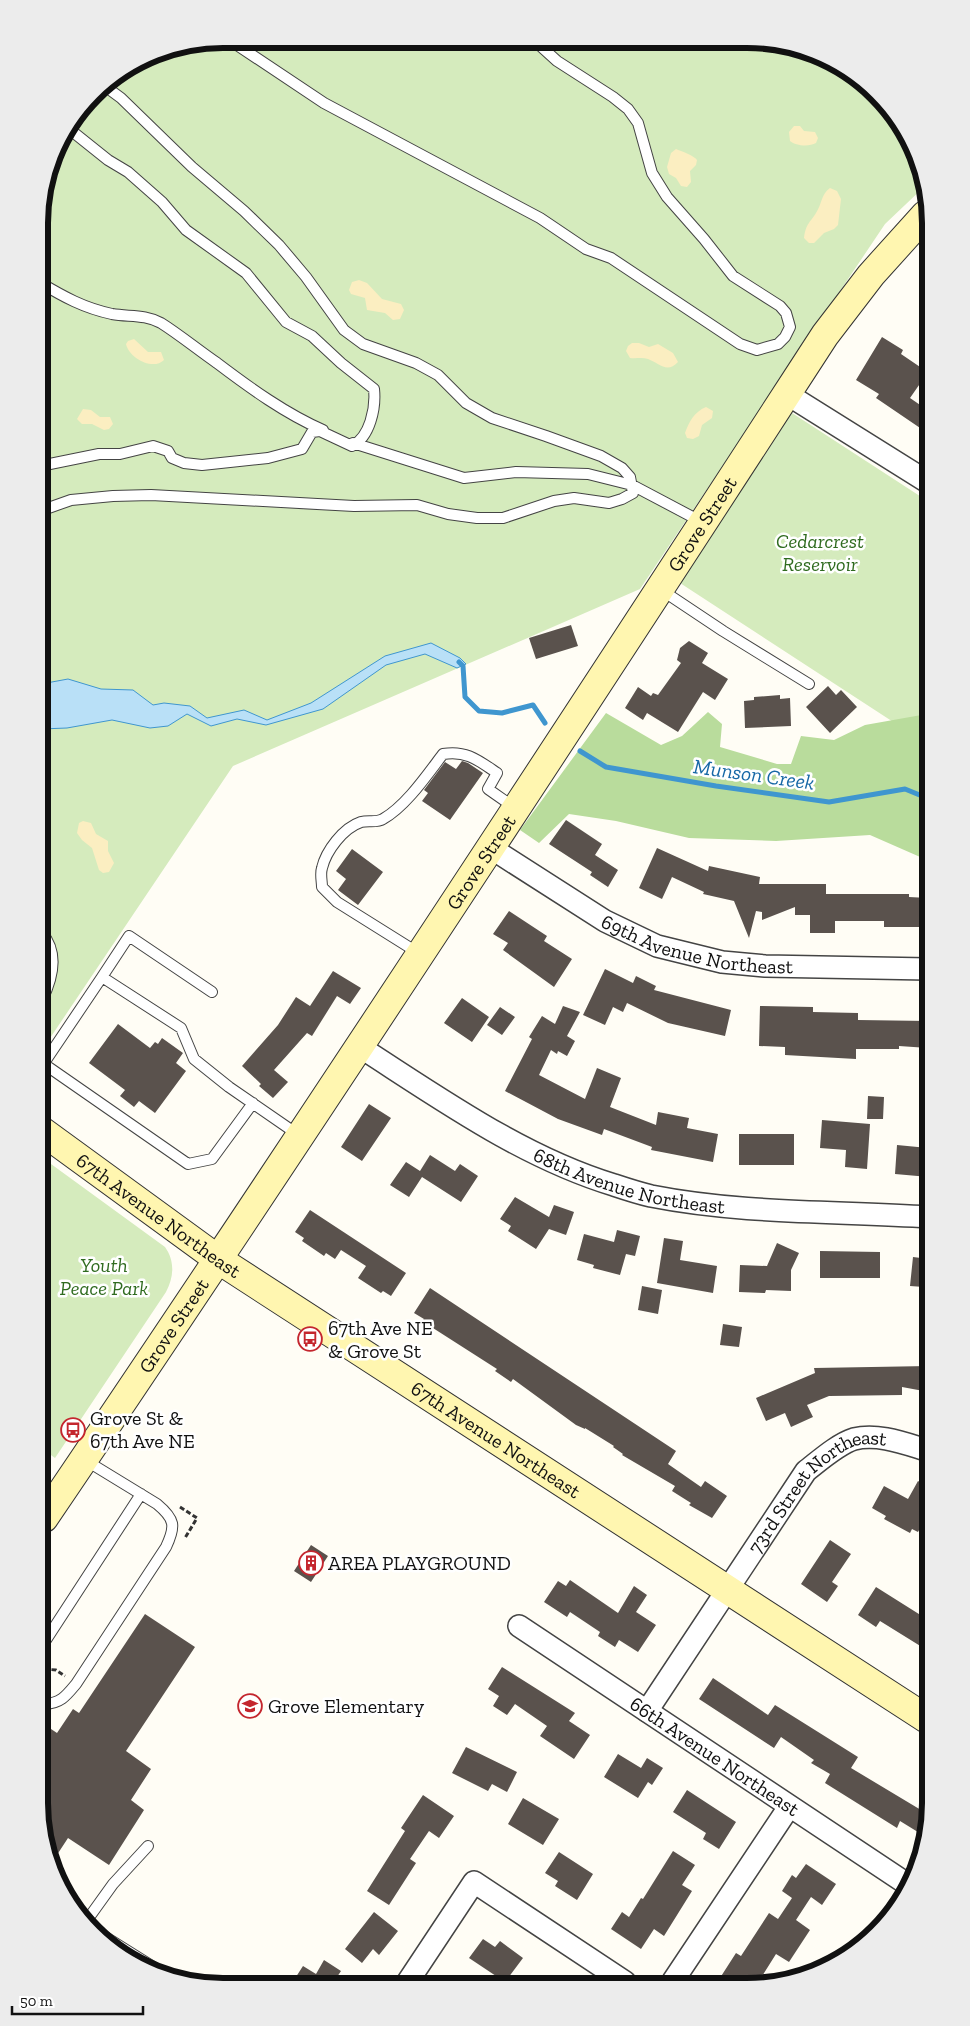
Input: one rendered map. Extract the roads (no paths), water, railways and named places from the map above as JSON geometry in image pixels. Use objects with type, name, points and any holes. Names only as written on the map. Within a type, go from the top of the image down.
[{"type":"street","name":"Grove Street","points":[[48,1512],[301,1137],[825,335],[871,275],[922,219]]},
{"type":"street","points":[[787,394],[922,478]]},
{"type":"street","name":"69th Avenue Northeast","points":[[491,848],[605,921],[657,946],[722,962],[765,966],[922,969]]},
{"type":"street","name":"68th Avenue Northeast","points":[[360,1047],[459,1111],[540,1156],[596,1179],[640,1193],[728,1208],[855,1212],[922,1217]]},
{"type":"street","name":"67th Avenue Northeast","points":[[48,1135],[219,1260],[922,1716]]},
{"type":"street","name":"73rd Street Northeast","points":[[647,1710],[806,1471],[829,1453],[854,1440],[886,1438],[922,1449]]},
{"type":"street","name":"66th Avenue Northeast","points":[[519,1626],[904,1882]]},
{"type":"street","points":[[676,1978],[789,1807]]},
{"type":"street","points":[[410,1978],[474,1882],[619,1978]]},
{"type":"lane","points":[[242,48],[324,103],[540,218],[586,249],[611,258],[740,344],[757,350],[778,344],[785,337],[790,327],[786,313],[780,306],[733,276],[667,197],[652,173],[638,124],[628,109],[613,97],[557,61],[543,48]]},
{"type":"lane","points":[[48,508],[72,500],[150,495],[354,506],[417,505],[448,514],[477,518],[503,518],[554,501],[574,498],[609,503],[633,493],[630,477],[622,468],[601,456],[492,418],[466,403],[448,384],[416,363],[362,344],[344,330],[306,277],[279,245],[244,211],[192,167],[121,98],[109,89]]},
{"type":"lane","points":[[48,464],[100,454],[120,454],[154,446],[168,451],[172,458],[184,463],[202,465],[268,458],[302,449],[312,432],[320,431],[352,446],[360,442],[365,435],[375,401],[374,389],[312,336],[286,322],[246,273],[232,261],[186,230],[162,202],[128,172],[108,160],[73,132]]},
{"type":"lane","points":[[48,287],[69,300],[95,310],[116,314],[140,315],[159,322],[231,374],[305,422],[356,444],[464,478],[516,472],[588,474],[632,485],[703,522]]},
{"type":"lane","points":[[660,589],[723,631],[809,684]]},
{"type":"lane","points":[[420,955],[337,902],[322,887],[322,869],[328,852],[347,830],[361,822],[382,820],[397,808],[424,779],[443,754],[455,752],[472,756],[496,772],[488,789],[516,808]]},
{"type":"lane","points":[[48,1058],[129,936],[212,992]]},
{"type":"lane","points":[[48,941],[52,947],[54,960],[48,987]]},
{"type":"lane","points":[[102,977],[182,1028],[194,1059],[253,1104],[301,1137]]},
{"type":"lane","points":[[48,1068],[188,1164],[212,1159],[253,1104]]},
{"type":"lane","points":[[48,1704],[56,1703],[66,1697],[76,1684],[166,1548],[173,1533],[172,1519],[166,1511],[84,1459]]},
{"type":"lane","points":[[48,1637],[141,1494]]},
{"type":"lane","points":[[91,1918],[113,1884],[148,1846]]},
{"type":"water","points":[[431,643],[460,658],[466,664],[457,668],[425,654],[386,665],[323,709],[266,725],[237,719],[211,726],[187,714],[168,726],[150,728],[112,720],[67,728],[48,729],[48,683],[68,679],[101,689],[133,690],[153,705],[164,703],[190,706],[207,718],[244,710],[267,720],[311,703],[385,656]]},
{"type":"waterway","name":"Munson Creek","points":[[459,662],[463,666],[465,697],[479,711],[502,713],[533,705],[545,723]]},
{"type":"waterway","name":"Munson Creek","points":[[580,751],[606,767],[716,786],[829,802],[905,789],[922,796]]},
{"type":"place","name":"67th Ave NE & Grove St","points":[[310,1339]]},
{"type":"place","name":"Grove St & 67th Ave NE","points":[[73,1430]]},
{"type":"place","name":"AREA PLAYGROUND","points":[[311,1563]]},
{"type":"place","name":"Grove Elementary","points":[[250,1706]]},
{"type":"park label","name":"Cedarcrest Reservoir","points":[[820,552]]},
{"type":"park label","name":"Youth Peace Park","points":[[104,1276]]}]
